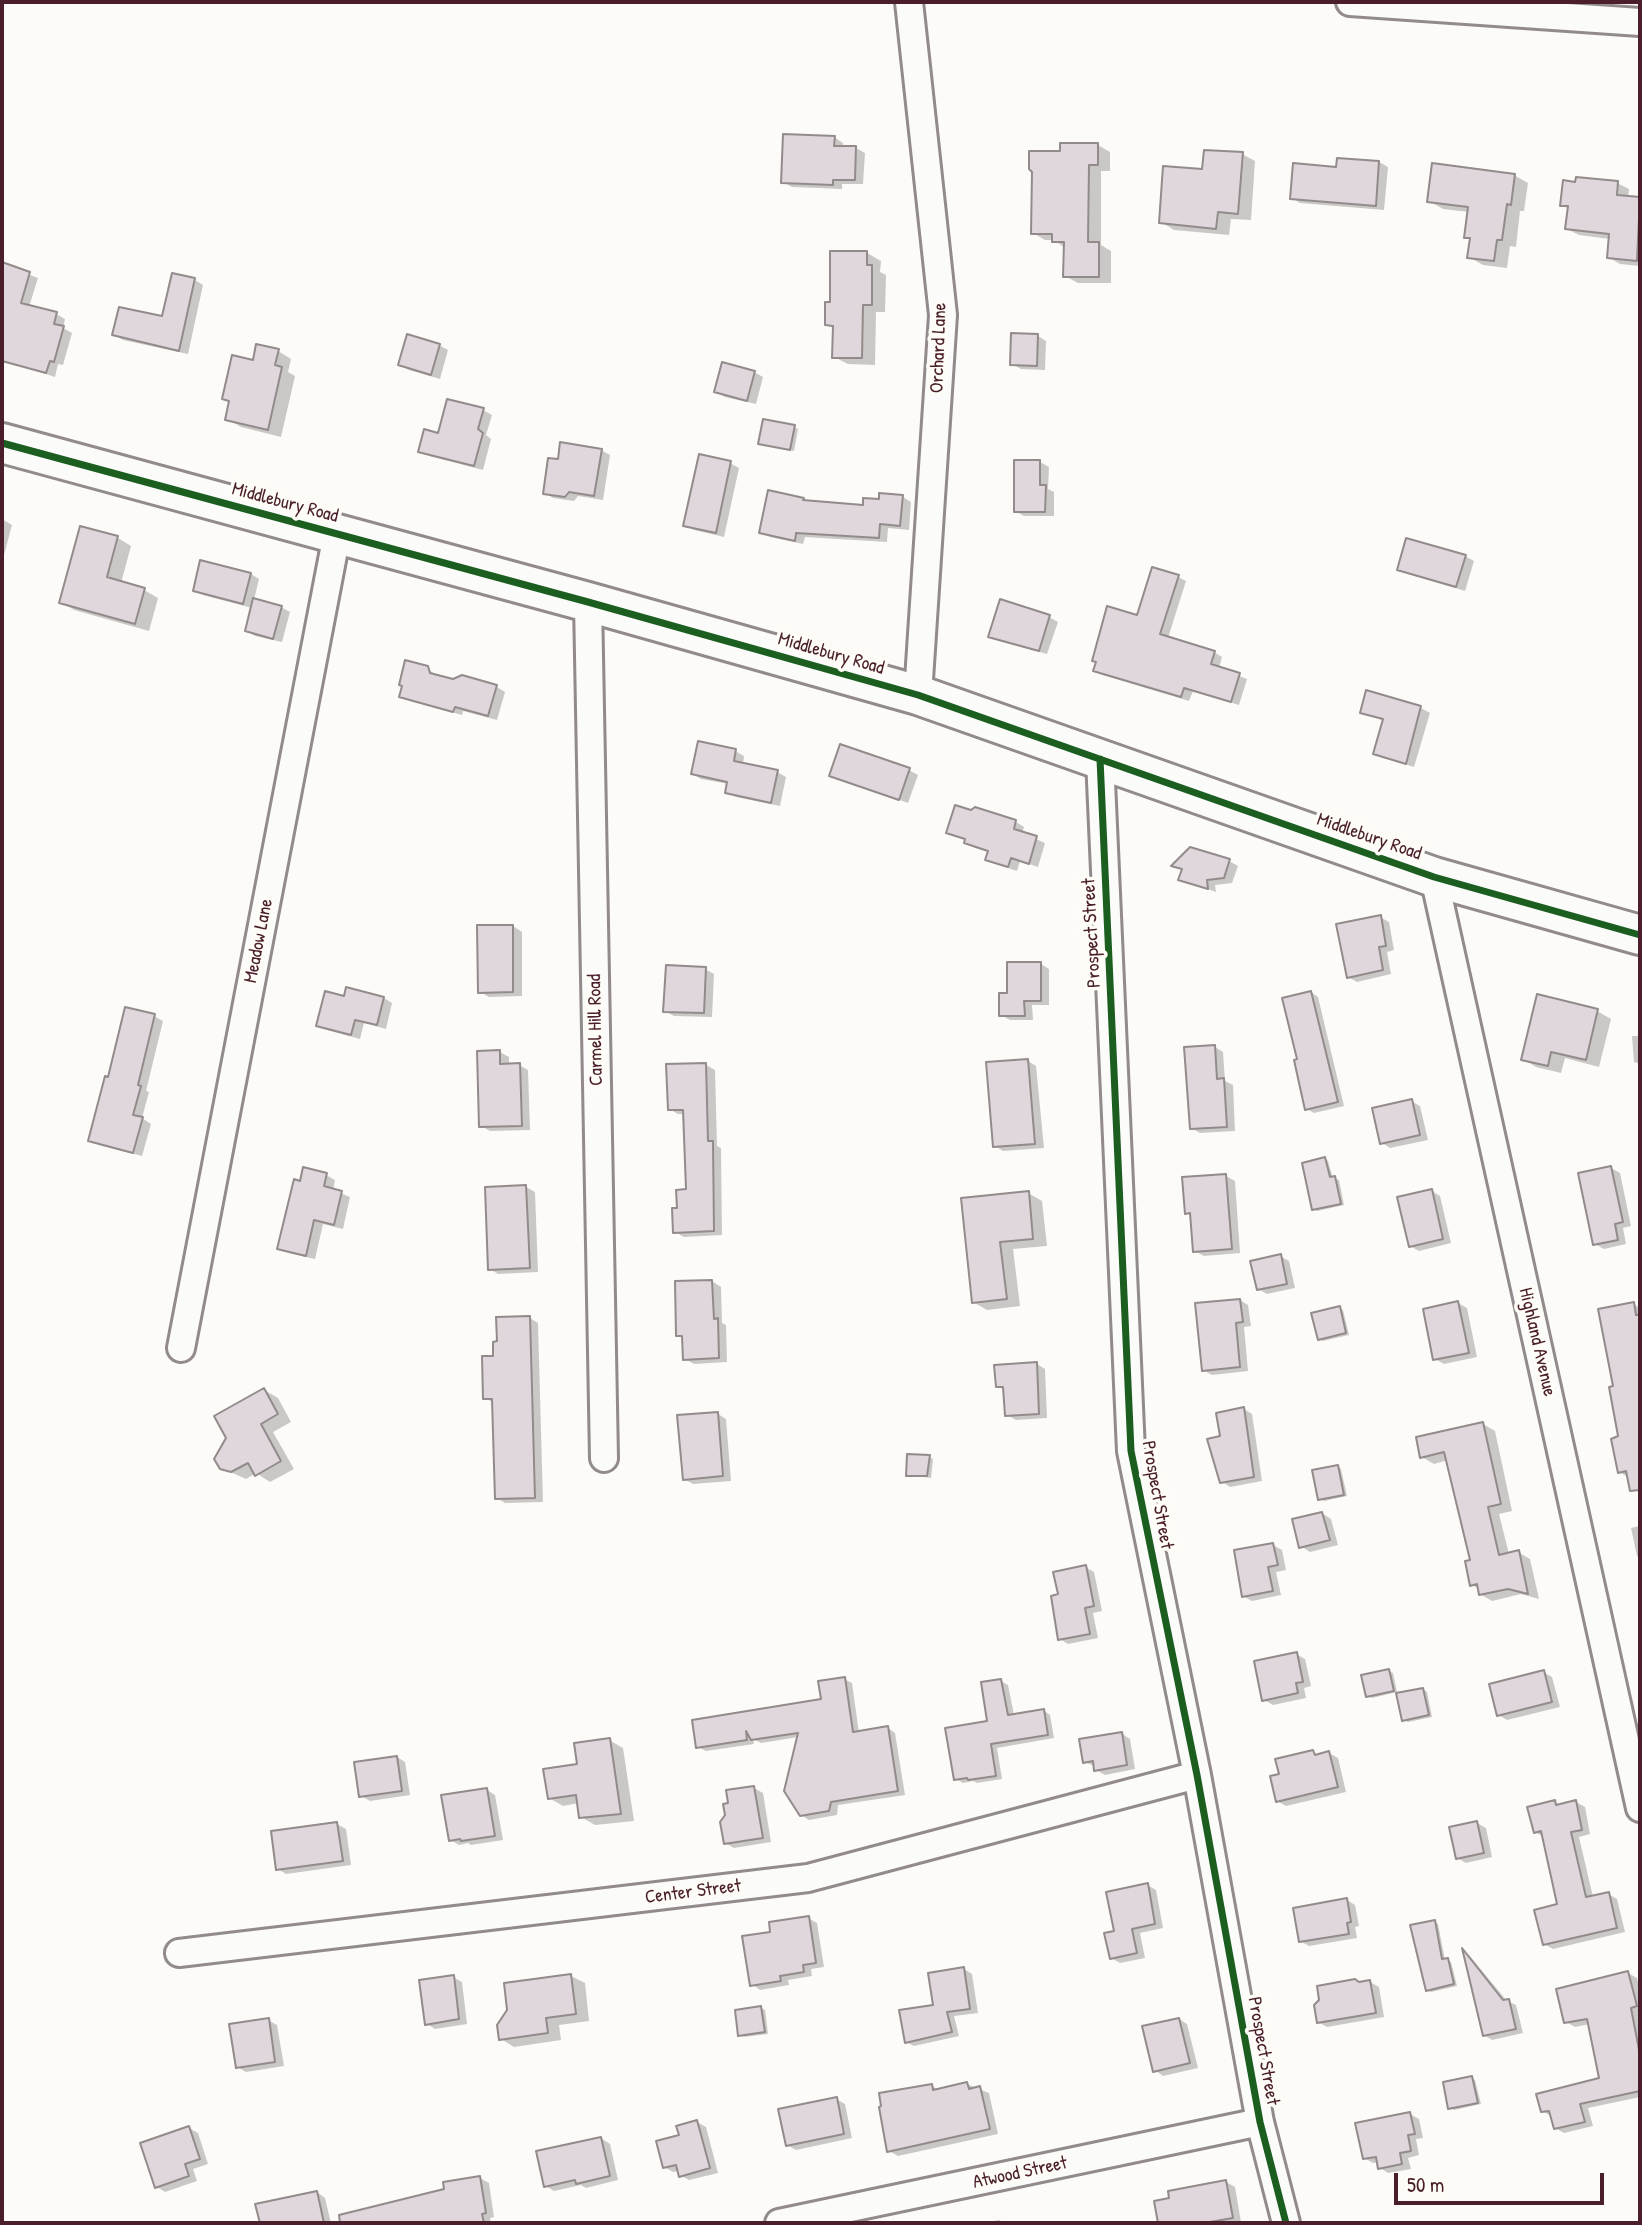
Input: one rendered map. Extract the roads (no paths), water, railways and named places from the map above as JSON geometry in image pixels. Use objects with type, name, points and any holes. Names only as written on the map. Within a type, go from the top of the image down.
[{"type":"street","name":"Orchard Lane","points":[[909,2],[943,315],[918,695]]},
{"type":"street","points":[[1350,2],[1640,22]]},
{"type":"street","name":"Middlebury Road","points":[[2,443],[588,601],[918,695],[1434,877],[1640,935]]},
{"type":"street","name":"Meadow Lane","points":[[181,1348],[337,534]]},
{"type":"street","name":"Carmel Hill Road","points":[[588,601],[604,1458]]},
{"type":"street","name":"Prospect Street","points":[[1100,759],[1131,1451],[1197,1776],[1260,2122],[1286,2223]]},
{"type":"street","name":"Highland Avenue","points":[[1434,877],[1640,1808]]},
{"type":"street","name":"Center Street","points":[[179,1953],[808,1878],[1197,1776]]},
{"type":"street","name":"Atwood Street","points":[[779,2223],[1260,2122]]}]
